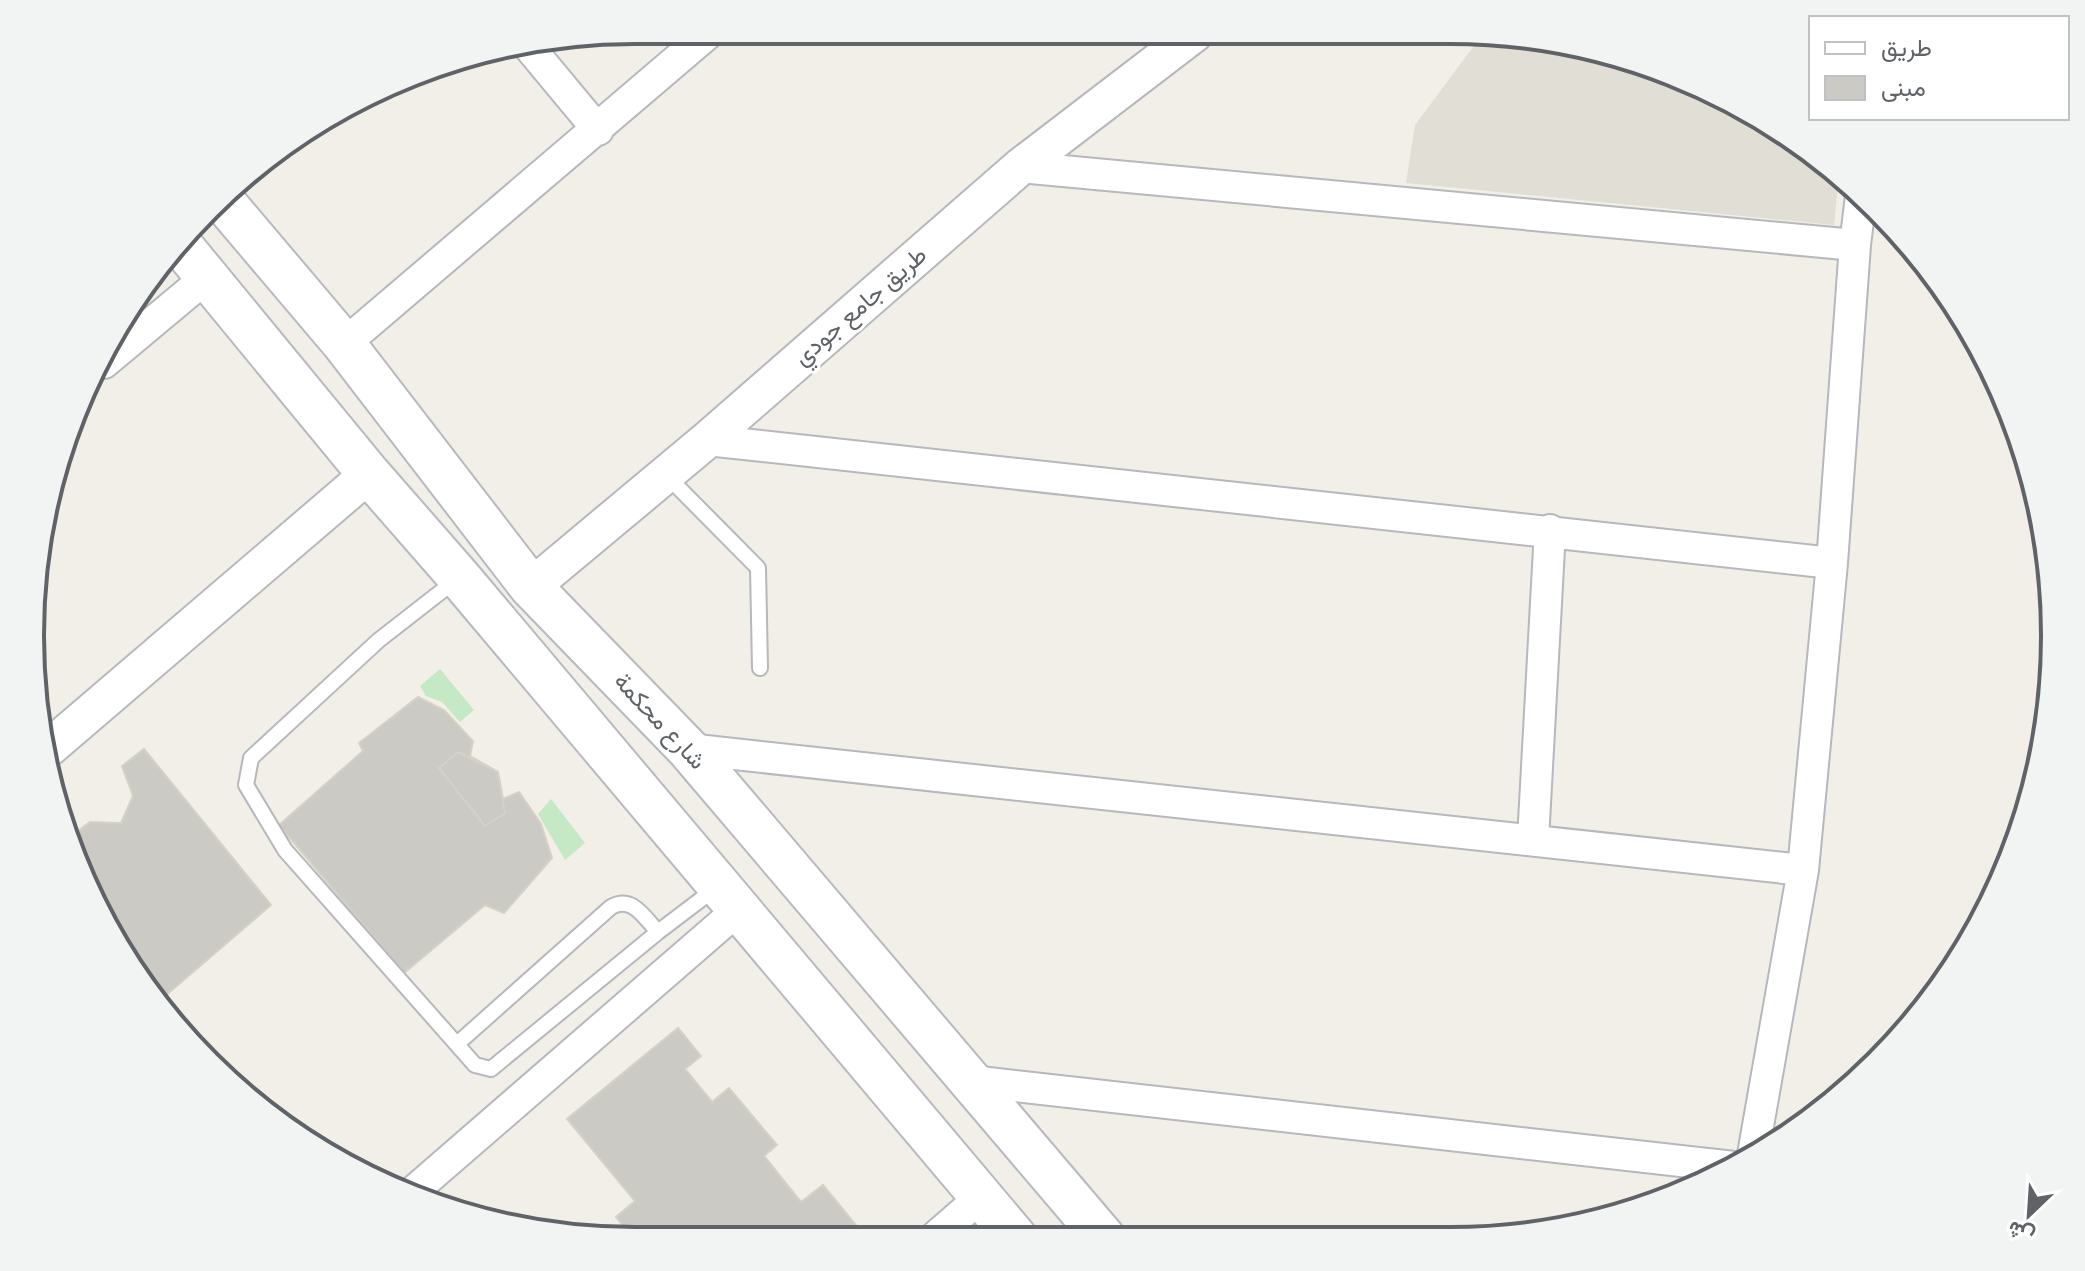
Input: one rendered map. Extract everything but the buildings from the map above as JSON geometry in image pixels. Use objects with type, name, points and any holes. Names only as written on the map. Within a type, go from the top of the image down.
[{"type":"main road","name":"شارع محكمة","points":[[228,207],[344,344],[531,587],[688,749],[1095,1227]]},
{"type":"main road","points":[[186,251],[369,474],[1007,1227]]},
{"type":"street","points":[[344,344],[696,44]]},
{"type":"street","name":"طريق جامع جودي","points":[[531,587],[707,440],[1020,167],[1181,44]]},
{"type":"street","points":[[534,53],[598,130]]},
{"type":"street","points":[[1020,167],[1855,245]]},
{"type":"street","points":[[1755,1141],[1803,870],[1832,563],[1859,209]]},
{"type":"street","points":[[116,353],[207,277]]},
{"type":"street","points":[[707,440],[1832,563]]},
{"type":"street","points":[[54,744],[369,474]]},
{"type":"street","points":[[1533,840],[1550,530]]},
{"type":"street","points":[[688,749],[1803,870]]},
{"type":"street","points":[[419,1186],[730,897]]},
{"type":"street","points":[[971,1081],[1713,1165]]},
{"type":"street","points":[[946,1227],[981,1197]]},
{"type":"lane","points":[[665,475],[758,568],[760,668]]},
{"type":"lane","points":[[459,577],[379,640],[251,758],[246,785],[285,850],[475,1065],[491,1069],[506,1060],[658,932],[730,897]]},
{"type":"lane","points":[[457,1044],[621,901],[631,903],[658,932]]},
{"type":"shaded area","points":[[1475,45],[1527,49],[1603,64],[1640,75],[1711,105],[1745,123],[1810,166],[1838,189],[1834,225],[1406,183],[1415,125]]},
{"type":"green space","points":[[440,669],[474,710],[460,722],[442,702],[426,696],[420,686]]},
{"type":"green space","points":[[551,799],[585,843],[565,860],[538,814]]}]
